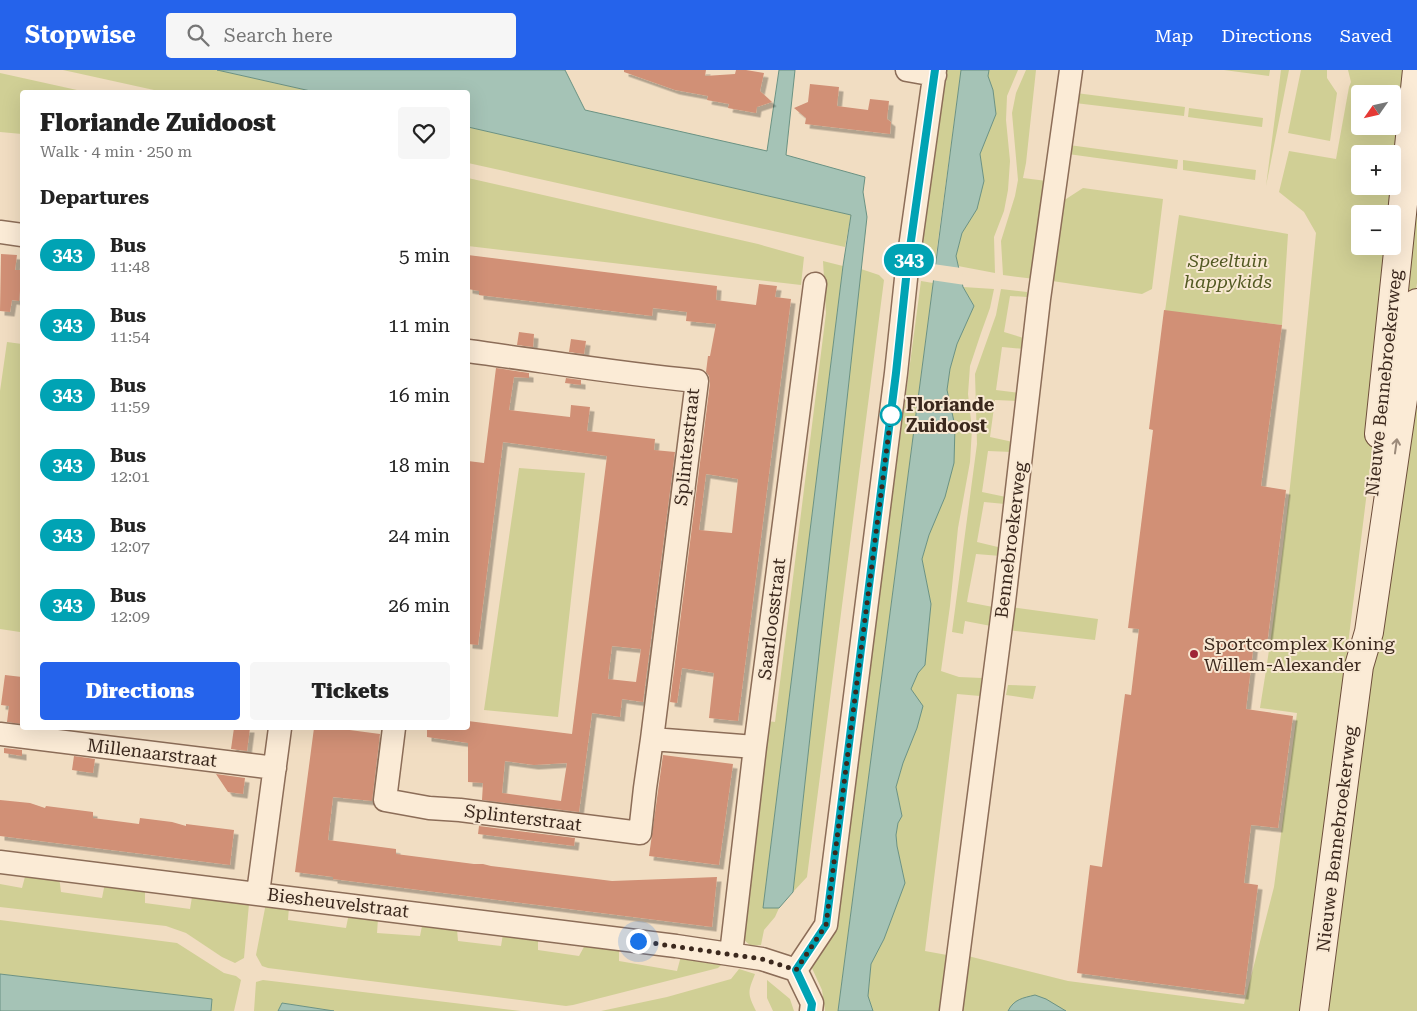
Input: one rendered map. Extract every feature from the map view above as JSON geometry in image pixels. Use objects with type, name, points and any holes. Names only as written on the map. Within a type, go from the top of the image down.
[{"type":"main road","name":"Nieuwe Bennebroekerweg","points":[[1359,666],[1356,629],[1385,390],[1417,70]]},
{"type":"main road","name":"Nieuwe Bennebroekerweg","points":[[1314,1011],[1359,666],[1369,632],[1417,303]]},
{"type":"street","points":[[811,1011],[812,1004],[796,970],[826,925],[896,373],[907,269],[935,73],[907,70]]},
{"type":"street","name":"Bennebroekerweg","points":[[951,1011],[1004,595],[1039,299],[1071,70]]},
{"type":"street","points":[[0,232],[20,235]]},
{"type":"street","name":"Saarloosstraat","points":[[731,954],[755,747],[815,284]]},
{"type":"street","name":"Splinterstraat","points":[[394,730],[385,800],[429,808],[460,810],[640,833],[644,788],[652,739],[697,381],[643,376],[470,351]]},
{"type":"street","points":[[258,893],[280,730]]},
{"type":"street","name":"Millenaarstraat","points":[[0,734],[275,768]]},
{"type":"street","points":[[652,739],[755,747]]},
{"type":"street","name":"Biesheuvelstraat","points":[[0,862],[676,946],[762,959],[796,970]]},
{"type":"green space","points":[[63,70],[217,70],[306,90],[154,90]]},
{"type":"green space","points":[[942,70],[961,70],[935,263],[917,261]]},
{"type":"green space","points":[[989,70],[1018,70],[1007,96],[1006,120],[1010,161],[1004,211],[994,237],[995,273],[958,266],[956,256],[962,233],[977,208],[984,181],[980,154],[996,114],[993,90],[988,76]]},
{"type":"green space","points":[[1026,70],[1036,70],[1023,178],[1047,181],[1035,279],[1003,275],[1001,241],[1018,180],[1012,113],[1016,93]]},
{"type":"green space","points":[[1224,70],[1270,70],[1269,76]]},
{"type":"green space","points":[[1281,70],[1289,70],[1266,186]]},
{"type":"green space","points":[[1301,70],[1327,70],[1327,78],[1337,93],[1330,141],[1288,133]]},
{"type":"green space","points":[[1348,70],[1411,70],[1401,146],[1351,145],[1351,195],[1395,195],[1393,205],[1351,205],[1351,255],[1391,255],[1376,419],[1339,717],[1299,1011],[958,1011],[964,955],[1068,981],[1244,1004],[1274,887],[1297,713],[1260,708],[1285,531],[1316,233],[1304,212],[1279,192],[1289,151],[1336,159],[1351,82]]},
{"type":"green space","points":[[0,73],[77,90],[20,90],[20,134],[0,132]]},
{"type":"green space","points":[[1076,93],[1185,107],[1184,116],[1075,103]]},
{"type":"green space","points":[[1189,108],[1263,118],[1262,127],[1188,117]]},
{"type":"green space","points":[[470,127],[851,215],[845,247],[470,163]]},
{"type":"green space","points":[[1069,145],[1178,160],[1177,169],[1068,154]]},
{"type":"green space","points":[[1417,158],[1417,283],[1410,324],[1399,312]]},
{"type":"green space","points":[[1183,160],[1256,170],[1255,180],[1183,170]]},
{"type":"green space","points":[[470,178],[758,244],[804,257],[801,285],[470,246]]},
{"type":"green space","points":[[1083,188],[1163,199],[1152,289],[1142,294],[1052,281],[1063,201]]},
{"type":"green space","name":"Speeltuin happykids","points":[[1179,215],[1288,234],[1282,325],[1165,311]]},
{"type":"green space","points":[[823,261],[843,266],[763,908],[779,908],[775,917],[764,930],[761,945],[751,946],[744,940],[742,926],[767,721],[775,722],[826,313]]},
{"type":"green space","points":[[861,269],[879,275],[884,280],[807,877],[793,892]]},
{"type":"green space","points":[[921,281],[933,283],[838,1011],[825,1011],[822,990],[811,966],[834,933]]},
{"type":"green space","points":[[963,287],[994,289],[990,308],[970,366],[968,394],[972,429],[970,462],[958,528],[941,671],[959,677],[982,678],[980,696],[957,694],[925,951],[947,955],[940,1011],[873,1011],[868,997],[871,964],[884,939],[905,883],[897,846],[898,823],[902,816],[896,787],[917,728],[922,706],[911,689],[918,673],[925,665],[931,604],[922,559],[955,426],[947,390],[950,369],[957,344],[974,306]]},
{"type":"green space","points":[[1001,289],[1027,292],[1027,297],[1010,296],[1004,332],[1027,339],[1025,349],[1002,347],[996,390],[1020,393],[1019,401],[995,400],[990,437],[1013,442],[1012,452],[988,451],[982,492],[1006,497],[1005,504],[984,502],[977,542],[1002,548],[1001,556],[976,554],[967,602],[993,607],[991,626],[965,621],[963,634],[952,632],[977,444],[975,374],[996,315]]},
{"type":"green space","points":[[7,342],[20,344],[20,632],[0,629],[0,391]]},
{"type":"green space","points":[[1417,352],[1417,1011],[1326,1011],[1367,691]]},
{"type":"green space","points":[[519,468],[585,473],[558,717],[484,710]]},
{"type":"green space","points":[[1010,607],[1098,619],[1095,640],[1007,630]]},
{"type":"green space","points":[[1008,685],[1036,686],[1033,699],[1006,695]]},
{"type":"green space","points":[[26,873],[59,876],[61,892],[102,898],[105,883],[145,888],[145,903],[190,909],[192,897],[249,904],[244,958],[235,963],[222,957],[186,933],[166,926],[0,907],[0,884],[22,888]]},
{"type":"green space","points":[[266,903],[289,907],[288,920],[346,928],[349,913],[378,919],[377,933],[420,936],[423,921],[457,929],[458,941],[501,946],[503,934],[538,938],[538,950],[579,956],[585,945],[619,948],[619,961],[677,971],[681,956],[723,963],[718,968],[566,1006],[268,968],[262,966],[256,955]]},
{"type":"green space","points":[[0,920],[177,943],[224,973],[236,976],[241,980],[234,1011],[211,1011],[212,999],[0,974]]},
{"type":"green space","points":[[739,969],[755,974],[750,992],[756,1011],[601,1011],[667,997],[731,979]]},
{"type":"green space","points":[[263,980],[521,1011],[334,1011],[282,1003],[278,1011],[254,1011],[256,982]]},
{"type":"green space","points":[[767,980],[790,999],[794,1011],[773,1011],[767,998]]},
{"type":"shaded area","points":[[217,70],[565,70],[585,110],[767,151],[779,70],[795,70],[786,155],[865,177],[863,192],[867,217],[793,892],[779,908],[763,908],[843,266],[851,215],[470,127],[470,90],[306,90]]},
{"type":"shaded area","points":[[961,70],[989,70],[988,76],[993,90],[996,114],[980,154],[984,181],[977,209],[962,233],[956,256],[963,287],[974,306],[957,344],[950,369],[947,390],[955,426],[954,463],[945,497],[929,535],[922,559],[931,604],[925,665],[918,673],[911,689],[923,706],[896,787],[902,816],[898,823],[896,835],[897,846],[905,883],[884,939],[871,964],[868,996],[873,1011],[838,1011]]},
{"type":"shaded area","points":[[0,974],[212,999],[211,1011],[0,1011]]},
{"type":"shaded area","points":[[1035,995],[1066,1011],[1008,1011],[1016,1001]]},
{"type":"shaded area","points":[[282,1003],[334,1011],[278,1011]]},
{"type":"pier","points":[[933,264],[961,268],[965,285],[931,280]]},
{"type":"building","points":[[624,70],[706,70],[705,76],[735,74],[736,70],[764,73],[760,91],[772,102],[757,107],[756,113],[728,108],[729,104],[707,100],[708,96],[675,90],[624,72]]},
{"type":"building","points":[[810,84],[839,87],[837,106],[868,110],[870,99],[889,101],[887,119],[891,122],[890,134],[805,124],[806,118],[794,108],[808,102]]},
{"type":"building","points":[[1,254],[17,255],[15,270],[20,270],[19,301],[12,300],[10,312],[0,311]]},
{"type":"building","points":[[470,255],[717,286],[716,300],[756,305],[759,284],[777,286],[775,297],[791,299],[738,721],[709,718],[714,673],[682,668],[677,703],[670,702],[710,383],[706,372],[716,324],[686,321],[687,312],[653,308],[652,316],[479,295],[479,291],[470,289]],"holes":[[[706,474],[738,479],[732,533],[699,530]]]},
{"type":"building","name":"Sportcomplex Koning Willem-Alexander","points":[[1164,310],[1282,325],[1261,486],[1286,490],[1267,645],[1254,642],[1246,709],[1293,716],[1278,828],[1251,825],[1244,883],[1258,885],[1244,995],[1077,973],[1090,865],[1102,867],[1125,694],[1131,695],[1139,629],[1128,628],[1153,430],[1149,429]]},
{"type":"building","points":[[519,332],[534,334],[533,347],[517,345]]},
{"type":"building","points":[[571,339],[586,341],[584,354],[569,352]]},
{"type":"building","points":[[496,368],[529,373],[529,378],[514,377],[509,410],[570,417],[571,405],[590,407],[587,431],[655,439],[654,450],[675,452],[643,702],[622,699],[620,717],[592,713],[579,812],[482,800],[483,783],[468,782],[468,743],[427,737],[427,730],[470,730],[470,721],[572,734],[607,456],[503,442],[478,645],[470,644],[470,461],[484,463]],"holes":[[[612,646],[641,649],[636,682],[608,679]],[[505,761],[534,765],[567,763],[561,801],[502,793]]]},
{"type":"building","points":[[566,378],[581,380],[581,385],[565,383]]},
{"type":"building","points":[[5,675],[20,677],[20,724],[7,722],[9,706],[1,705]]},
{"type":"building","points":[[234,730],[250,730],[247,751],[231,749]]},
{"type":"building","points":[[314,730],[350,730],[380,734],[372,801],[333,797],[328,840],[396,849],[396,854],[612,881],[717,877],[712,927],[333,879],[333,877],[295,872]]},
{"type":"building","points":[[4,748],[22,750],[22,756],[4,753]]},
{"type":"building","points":[[663,755],[733,764],[719,865],[649,856]]},
{"type":"building","points":[[74,756],[95,759],[93,773],[72,770]]},
{"type":"building","points":[[216,774],[245,778],[243,794],[228,792]]},
{"type":"building","points":[[0,800],[30,803],[45,808],[46,806],[93,812],[93,818],[139,824],[140,818],[172,822],[186,826],[186,824],[234,830],[230,865],[0,836]]},
{"type":"building","points":[[479,826],[575,838],[574,846],[478,834]]},
{"type":"bus line","name":"343","points":[[811,1011],[812,1004],[796,970],[826,925],[896,373],[907,269],[935,70]]},
{"type":"place","name":"Floriande Zuidoost","points":[[891,415]]},
{"type":"place","name":"Sportcomplex Koning Willem-Alexander","points":[[1194,654]]},
{"type":"route","points":[[638,941],[762,959],[796,970],[826,925],[891,415]]}]
